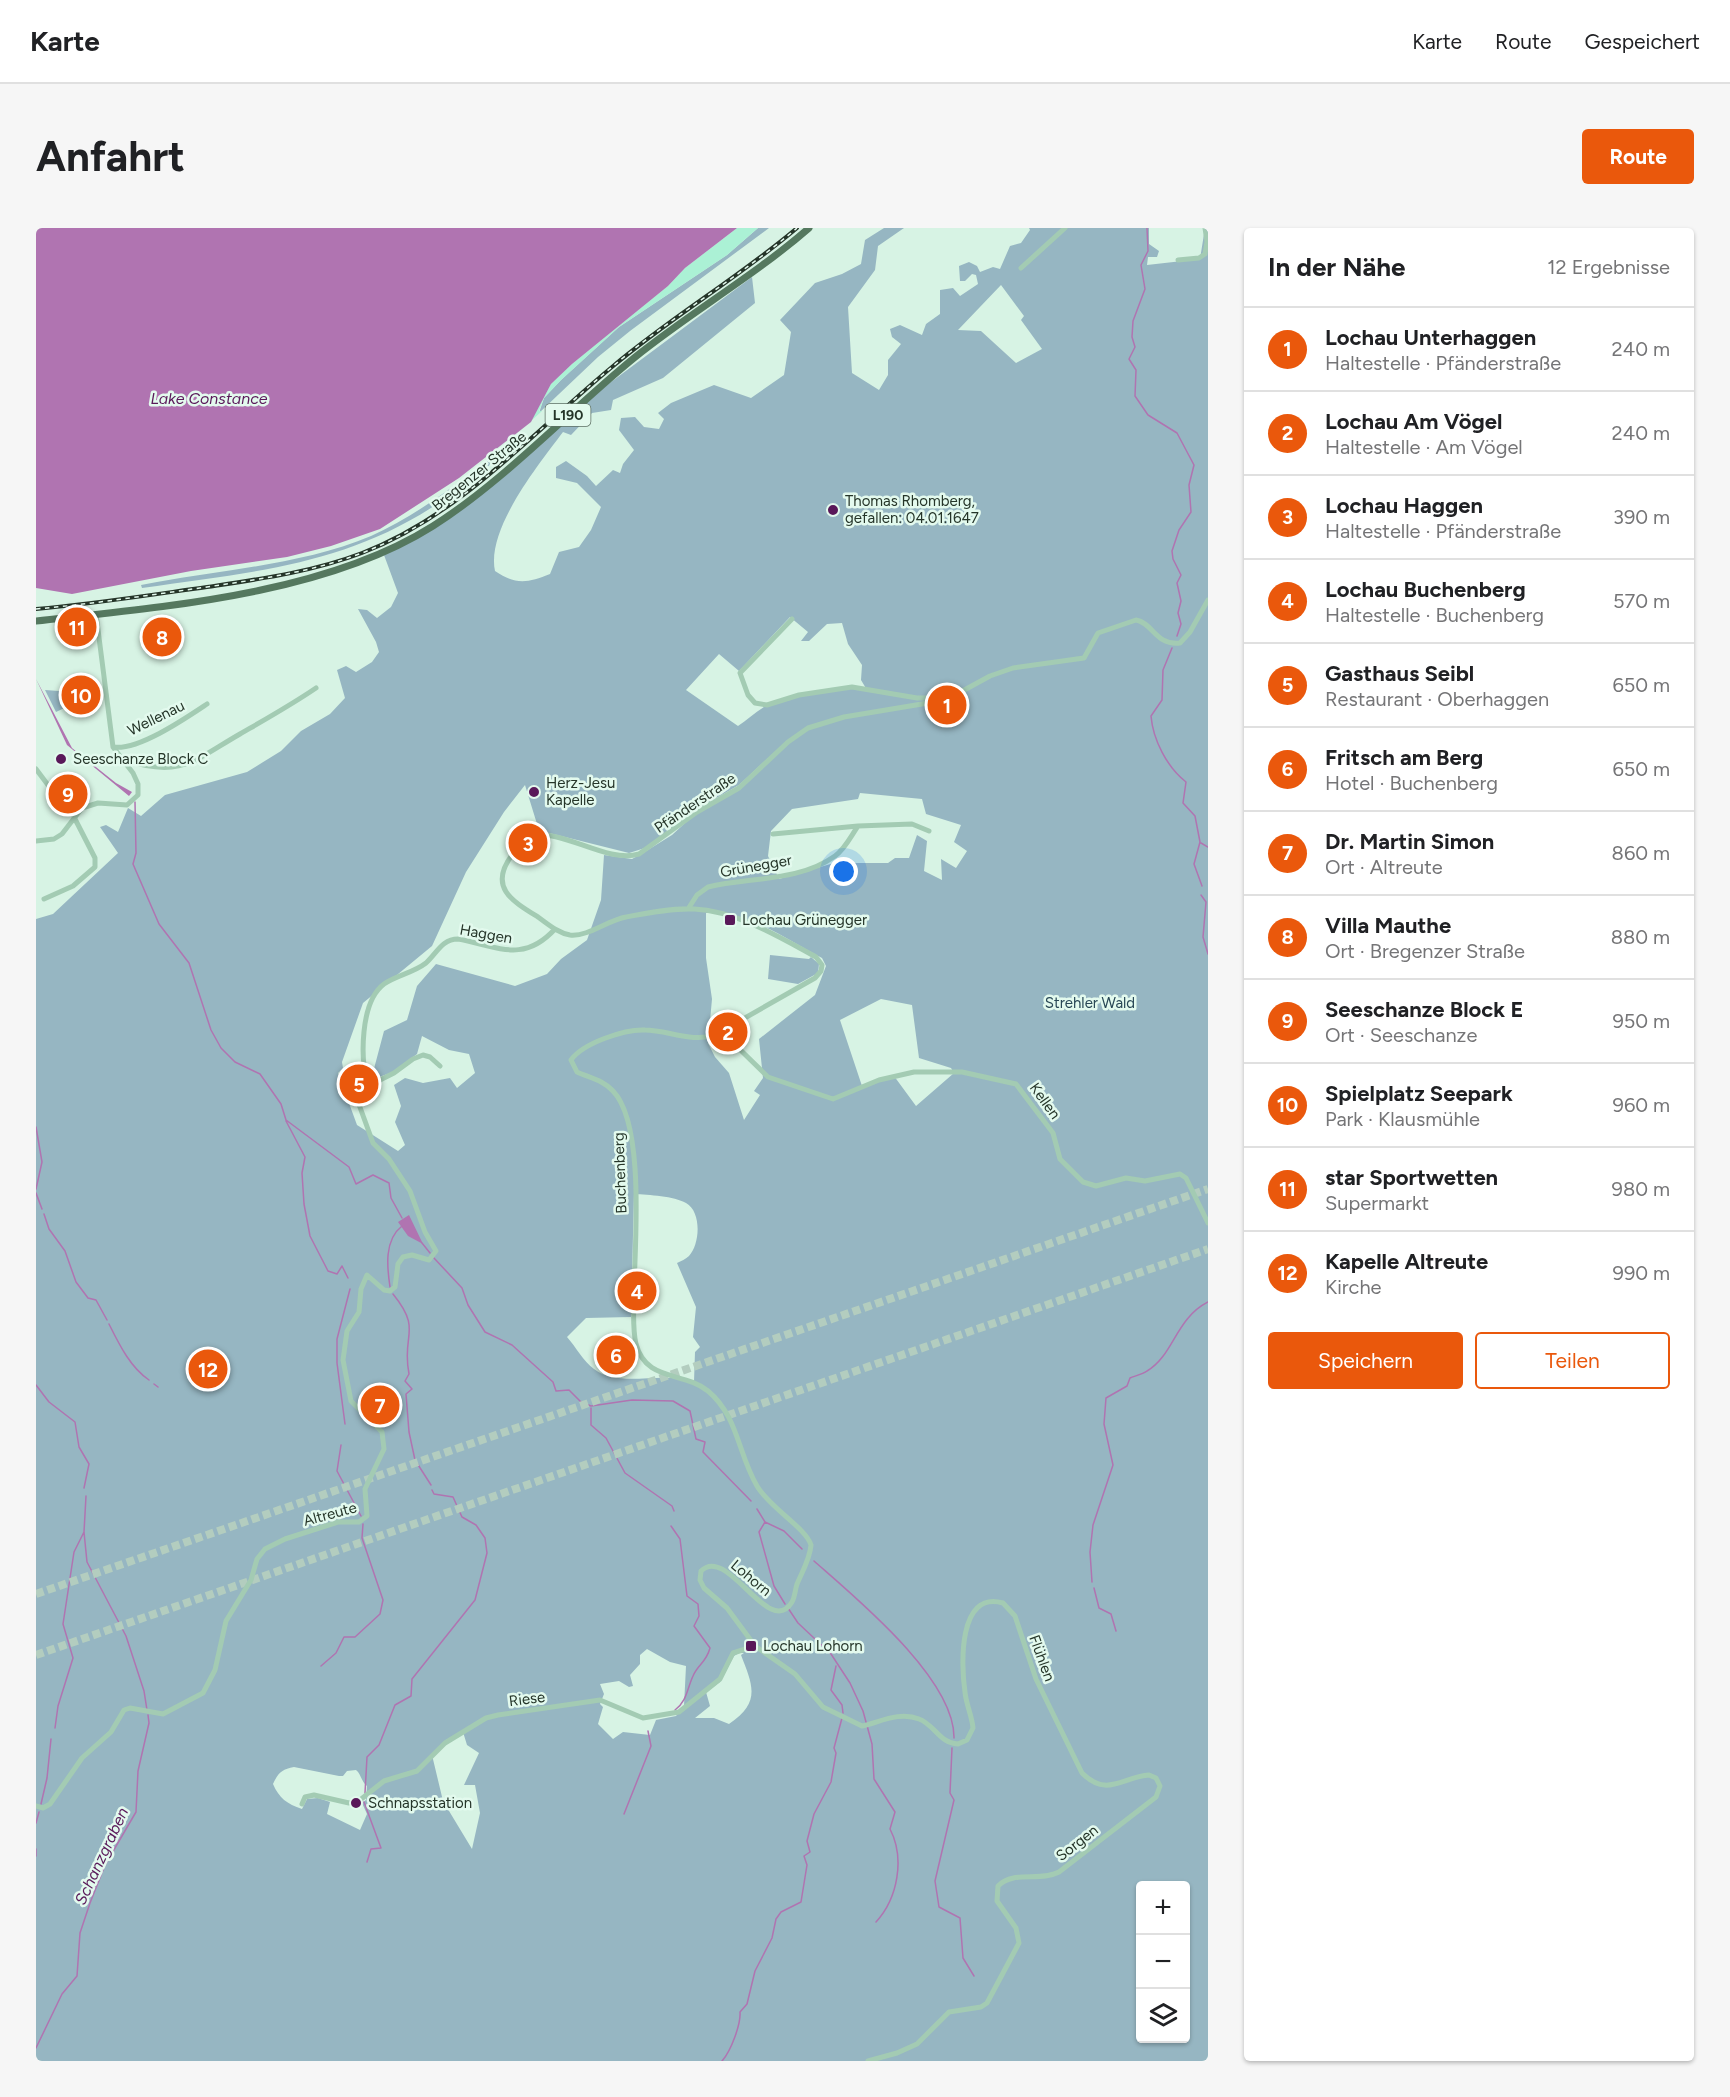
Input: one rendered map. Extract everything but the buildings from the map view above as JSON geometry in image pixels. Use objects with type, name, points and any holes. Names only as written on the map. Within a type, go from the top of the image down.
[{"type":"main road","name":"Bregenzer Straße","points":[[36,621],[289,584],[358,562],[411,539],[463,505],[636,356],[754,272],[808,228]]},
{"type":"street","points":[[1021,268],[1065,228]]},
{"type":"street","points":[[1178,260],[1198,258],[1205,254],[1207,242],[1205,228]]},
{"type":"street","name":"Pfänderstraße","points":[[536,836],[549,836],[598,851],[633,855],[646,850],[697,812],[739,788],[788,742],[808,728],[844,717],[946,700],[1002,671],[1084,657],[1098,633],[1136,620],[1142,621],[1160,639],[1180,643],[1190,632],[1208,600]]},
{"type":"street","points":[[96,614],[113,747],[116,753],[125,760],[156,768],[198,760],[316,688]]},
{"type":"street","points":[[792,619],[740,673],[748,695],[755,704],[767,705],[799,695],[852,687],[917,698],[946,700]]},
{"type":"street","name":"Wellenau","points":[[113,747],[127,746],[157,734],[207,704]]},
{"type":"street","points":[[36,841],[54,839],[62,834],[78,811],[98,803],[127,805],[136,799],[138,784],[125,760]]},
{"type":"street","points":[[36,769],[48,785],[72,775]]},
{"type":"street","points":[[44,899],[81,881],[95,867],[95,858],[74,817]]},
{"type":"street","name":"Grünegger","points":[[773,834],[858,826],[912,824],[928,831]]},
{"type":"street","name":"Grünegger","points":[[688,909],[697,895],[708,887],[786,875],[829,860],[841,851],[858,826]]},
{"type":"street","points":[[537,844],[536,836],[523,843],[510,858],[503,871],[502,885],[513,900],[555,929],[568,934],[578,934],[623,917],[688,909],[721,914],[750,923],[816,957],[821,963],[821,971],[815,978],[722,1032]]},
{"type":"street","name":"Haggen","points":[[368,1086],[363,1069],[362,1042],[375,994],[386,983],[422,966],[442,944],[449,940],[458,939],[520,951],[555,929]]},
{"type":"street","name":"Buchenberg","points":[[694,1382],[653,1371],[638,1350],[634,1326],[632,1130],[615,1092],[603,1082],[577,1072],[571,1061],[585,1047],[639,1030],[704,1038],[722,1032]]},
{"type":"street","name":"Kellen","points":[[722,1032],[768,1077],[836,1099],[879,1080],[914,1072],[962,1072],[1012,1082],[1020,1087],[1053,1133],[1060,1159],[1083,1182],[1096,1186],[1126,1178],[1142,1181],[1180,1174],[1186,1178],[1208,1223]]},
{"type":"street","points":[[368,1086],[394,1074],[421,1056],[430,1057],[440,1066]]},
{"type":"street","name":"Altreute","points":[[36,1806],[43,1808],[50,1804],[82,1758],[105,1739],[124,1710],[130,1708],[148,1713],[168,1713],[203,1693],[215,1670],[226,1621],[251,1580],[257,1559],[269,1546],[338,1522],[359,1522],[367,1516],[365,1489],[384,1449],[382,1432],[351,1401],[343,1360],[347,1331],[359,1312],[361,1289],[367,1275],[384,1290],[390,1291],[395,1287],[398,1264],[403,1257],[412,1255],[434,1257],[435,1246],[425,1232],[410,1191],[389,1159],[373,1143],[357,1102],[368,1086]]},
{"type":"street","name":"Lohorn","points":[[694,1382],[716,1398],[727,1411],[757,1486],[777,1512],[801,1530],[810,1542],[810,1553],[788,1606],[775,1610],[762,1605],[722,1569],[710,1565],[701,1571],[700,1580],[704,1588],[727,1608],[755,1646],[795,1674],[823,1707],[863,1726],[895,1717],[912,1717],[923,1721],[950,1744],[958,1744],[967,1740],[973,1728],[963,1679],[966,1634],[970,1615],[978,1605]]},
{"type":"street","name":"Flühlen","points":[[978,1605],[998,1601],[1013,1612],[1036,1679],[1068,1746]]},
{"type":"street","name":"Riese","points":[[302,1804],[305,1797],[314,1795],[349,1803],[360,1800],[384,1781],[417,1771],[445,1743],[486,1718],[498,1715],[600,1700],[643,1718],[679,1712],[720,1679],[733,1653],[755,1646]]},
{"type":"street","name":"Sorgen","points":[[868,2061],[917,2044],[949,2012],[981,2007],[992,1997],[1019,1942],[1016,1928],[997,1901],[996,1890],[1002,1883],[1016,1877],[1054,1875],[1159,1794],[1158,1782],[1149,1775],[1109,1785],[1092,1782],[1082,1773],[1068,1746]]},
{"type":"green space","points":[[758,228],[769,228],[630,331],[598,357],[539,413],[544,398],[619,327],[727,255]]},
{"type":"green space","name":"Strehler Wald","points":[[884,228],[904,228],[878,246],[875,270],[848,307],[852,373],[879,390],[888,375],[888,360],[901,344],[892,337],[890,329],[900,325],[922,335],[926,324],[940,314],[940,290],[953,288],[960,296],[978,284],[976,275],[972,274],[965,281],[960,281],[959,266],[969,262],[977,266],[980,272],[993,267],[1000,269],[1010,246],[1021,243],[1030,230],[1029,228],[1149,228],[1149,244],[1159,251],[1157,257],[1148,257],[1147,265],[1200,259],[1205,228],[1208,228],[1208,2061],[36,2061],[36,919],[53,914],[118,853],[100,827],[106,825],[118,832],[128,808],[141,816],[165,795],[247,772],[281,751],[301,731],[330,714],[345,698],[337,670],[346,666],[356,672],[372,662],[379,652],[358,609],[367,610],[377,618],[391,607],[398,593],[384,555],[449,519],[603,388],[752,277],[755,303],[663,378],[613,400],[611,410],[592,413],[571,435],[563,432],[529,479],[506,517],[498,536],[494,554],[495,571],[509,579],[522,581],[550,574],[559,552],[579,547],[591,530],[601,507],[577,483],[556,478],[556,467],[566,461],[587,476],[596,486],[613,470],[620,473],[623,464],[634,450],[619,430],[621,418],[635,417],[644,427],[659,429],[664,419],[658,413],[671,403],[714,385],[751,398],[784,375],[791,332],[780,320],[815,283],[842,274],[861,264],[865,240]],"holes":[[[1001,285],[1024,316],[1021,320],[1042,349],[1016,363],[981,331],[958,330]],[[790,617],[808,632],[801,641],[809,641],[827,624],[842,623],[848,644],[862,665],[861,680],[867,690],[831,689],[792,696],[769,704],[738,726],[686,690],[719,654],[739,671]],[[768,758],[770,759],[739,788],[697,812],[672,835],[643,853],[632,859],[604,855],[601,900],[587,940],[561,959],[547,974],[515,986],[436,964],[417,986],[407,1020],[384,1031],[371,1080],[393,1072],[417,1054],[422,1036],[449,1050],[469,1054],[475,1073],[457,1088],[450,1078],[423,1083],[405,1078],[394,1085],[401,1106],[395,1122],[405,1145],[398,1151],[357,1125],[338,1073],[343,1068],[342,1062],[363,1003],[432,946],[466,872],[504,812],[525,785],[537,824],[545,832],[629,853],[645,848],[694,811],[739,785]],[[860,793],[922,799],[926,814],[961,825],[954,842],[967,851],[956,868],[941,859],[942,880],[924,871],[927,841],[917,835],[909,858],[895,858],[888,863],[834,863],[779,879],[768,856],[771,831],[792,809],[858,799]],[[706,913],[721,913],[766,927],[822,958],[826,966],[815,995],[759,1039],[763,1078],[754,1091],[760,1095],[744,1120],[729,1073],[715,1057],[708,1043],[712,999],[706,958]],[[881,999],[912,1005],[919,1058],[951,1068],[954,1073],[916,1106],[894,1076],[862,1086],[840,1020]],[[634,1194],[675,1199],[691,1207],[697,1221],[697,1236],[693,1251],[677,1263],[696,1307],[693,1337],[700,1347],[695,1352],[694,1382],[682,1379],[629,1379],[604,1375],[590,1366],[567,1337],[586,1318],[631,1317]],[[647,1649],[670,1662],[686,1666],[684,1706],[676,1716],[656,1720],[650,1735],[623,1732],[613,1739],[598,1724],[603,1707],[600,1704],[604,1694],[600,1684],[619,1681],[629,1687],[633,1686],[630,1675],[640,1664],[640,1655]],[[744,1653],[741,1655],[749,1676],[752,1693],[746,1708],[729,1724],[714,1718],[695,1718],[710,1706],[706,1692],[720,1682],[734,1656]],[[463,1732],[467,1745],[479,1753],[464,1785],[475,1785],[480,1813],[472,1849],[443,1801],[432,1755],[446,1740]],[[294,1767],[339,1776],[343,1776],[347,1771],[356,1770],[367,1786],[366,1800],[362,1803],[367,1814],[360,1830],[327,1814],[330,1802],[318,1798],[307,1799],[302,1809],[284,1800],[273,1784],[283,1770]]]},
{"type":"green space","points":[[501,450],[496,459],[486,468],[427,511],[389,531],[350,547],[272,568],[142,588],[141,585],[293,559],[371,536],[422,508]]},
{"type":"green space","points":[[91,676],[98,692],[56,712],[45,690],[59,691],[71,682],[73,685]]},
{"type":"green space","points":[[770,955],[809,959],[811,957],[819,964],[818,973],[798,984],[768,979]]},
{"type":"sand","points":[[737,228],[758,228],[727,255],[619,327],[544,398],[539,411],[542,411],[531,421],[551,384],[572,364],[668,286],[685,268]]},
{"type":"water","name":"Lake Constance","points":[[36,228],[737,228],[685,268],[668,286],[572,364],[551,384],[531,422],[459,478],[380,529],[331,546],[287,557],[191,571],[72,594],[36,588]]},
{"type":"water","points":[[36,679],[72,748],[116,783],[132,792],[129,796],[67,745]]},
{"type":"water","points":[[409,1215],[423,1244],[408,1236],[398,1222]]},
{"type":"waterway","points":[[1147,228],[1148,251],[1141,265],[1145,289],[1133,321],[1132,337],[1135,347],[1129,359],[1136,370],[1135,396],[1148,415],[1177,433],[1194,465],[1189,485],[1191,512],[1179,530],[1172,551],[1173,559],[1181,575],[1177,583],[1181,601],[1178,613],[1181,624],[1177,636]]},
{"type":"waterway","points":[[1172,648],[1163,670],[1162,700],[1151,716],[1152,725],[1167,761],[1186,782],[1183,803],[1195,816],[1200,842],[1194,864],[1202,886]]},
{"type":"waterway","points":[[135,802],[136,853],[133,864],[159,924],[189,963],[211,1030],[221,1048],[235,1062],[260,1074],[281,1104],[286,1120],[349,1167],[356,1184],[373,1175],[389,1183],[391,1198],[402,1218]]},
{"type":"waterway","points":[[1201,843],[1208,847]]},
{"type":"waterway","points":[[1201,895],[1206,902],[1203,937],[1208,954]]},
{"type":"waterway","points":[[286,1121],[305,1157],[302,1173],[304,1204],[310,1236],[328,1271],[337,1274],[342,1266],[348,1278]]},
{"type":"waterway","name":"Schanzgraben","points":[[36,1127],[42,1162],[36,1189]]},
{"type":"waterway","points":[[36,1193],[42,1209]]},
{"type":"waterway","points":[[44,1214],[49,1229],[65,1251],[76,1282],[88,1298],[96,1300],[107,1320]]},
{"type":"waterway","points":[[390,1287],[388,1254],[392,1239],[402,1226]]},
{"type":"waterway","points":[[422,1243],[430,1253]]},
{"type":"waterway","points":[[433,1257],[462,1288],[468,1305],[485,1332],[512,1345],[553,1382],[556,1391],[569,1390],[581,1402],[591,1406],[632,1400],[673,1401],[690,1411],[696,1439],[705,1442],[703,1452],[751,1501]]},
{"type":"waterway","points":[[345,1424],[337,1363],[337,1339],[350,1289]]},
{"type":"waterway","points":[[393,1294],[402,1306],[409,1325],[407,1350],[409,1374],[405,1381],[412,1389],[406,1394],[409,1432],[415,1460],[431,1485]]},
{"type":"waterway","points":[[1092,1582],[1090,1552],[1093,1525],[1113,1465],[1104,1424],[1106,1398],[1127,1386],[1130,1378],[1145,1372],[1156,1364],[1188,1318],[1208,1302]]},
{"type":"waterway","points":[[109,1324],[131,1362],[149,1380]]},
{"type":"waterway","points":[[154,1384],[158,1387]]},
{"type":"waterway","name":"Schanzgraben","points":[[36,1385],[49,1402],[75,1422],[79,1447],[89,1464],[84,1488]]},
{"type":"waterway","points":[[591,1408],[591,1425],[606,1438],[625,1473],[672,1506],[674,1511]]},
{"type":"waterway","points":[[341,1445],[337,1471],[361,1516]]},
{"type":"waterway","points":[[365,1793],[367,1757],[379,1745],[395,1705],[411,1696],[412,1679],[475,1600],[487,1553],[485,1538],[476,1525],[462,1517],[453,1497],[434,1494],[432,1490]]},
{"type":"waterway","name":"Schanzgraben","points":[[86,1496],[84,1532],[87,1562],[126,1636],[144,1691],[147,1710]]},
{"type":"waterway","points":[[757,1509],[765,1522],[759,1532],[774,1586],[785,1604]]},
{"type":"waterway","points":[[765,1522],[784,1531],[802,1549]]},
{"type":"waterway","points":[[321,1666],[336,1653],[344,1637],[355,1637],[380,1614],[383,1600],[362,1538],[363,1524]]},
{"type":"waterway","points":[[671,1526],[680,1539],[687,1596],[698,1604],[699,1616],[694,1626],[710,1648],[695,1672],[684,1699],[675,1710]]},
{"type":"waterway","name":"Schanzgraben","points":[[55,1728],[58,1706],[73,1658],[63,1624],[74,1552],[84,1532]]},
{"type":"waterway","points":[[814,1561],[877,1618],[921,1666],[938,1691],[950,1715],[954,1738]]},
{"type":"waterway","points":[[1094,1588],[1099,1608],[1111,1614],[1116,1631]]},
{"type":"waterway","points":[[788,1608],[798,1623],[831,1654],[850,1683],[863,1711],[872,1744],[874,1779],[895,1812],[890,1829],[897,1852],[897,1877],[890,1901],[876,1922]]},
{"type":"waterway","points":[[836,1666],[831,1690],[842,1705],[843,1713]]},
{"type":"waterway","name":"Schanzgraben","points":[[36,2048],[62,1994],[77,1976],[80,1933],[90,1903],[105,1865],[136,1812],[138,1771],[149,1723],[148,1715]]},
{"type":"waterway","points":[[722,2061],[735,2037],[740,2012],[747,2004],[755,1971],[772,1938],[776,1919],[781,1912],[801,1902],[807,1865],[804,1856],[810,1852],[807,1841],[814,1814],[831,1782],[836,1753],[834,1748],[842,1718]]},
{"type":"waterway","points":[[624,1814],[651,1746],[648,1731]]},
{"type":"waterway","name":"Schanzgraben","points":[[41,1804],[47,1778],[51,1739]]},
{"type":"waterway","points":[[952,1748],[950,1793],[954,1800],[935,1881],[939,1907],[960,1918],[963,1958],[974,1976]]},
{"type":"waterway","points":[[364,1802],[381,1848],[371,1849],[367,1862]]},
{"type":"waterway","name":"Schanzgraben","points":[[36,1823],[39,1812]]},
{"type":"waterway","name":"Schanzgraben","points":[[36,1849],[36,1856]]},
{"type":"tunnel","points":[[36,1594],[1208,1189]]},
{"type":"tunnel","points":[[36,1655],[1208,1249]]},
{"type":"railway","points":[[36,609],[79,605],[286,574],[343,560],[398,537],[464,495],[634,349],[752,264],[797,228]]},
{"type":"place","name":"Thomas Rhomberg, gefallen: 04.01.1647","points":[[833,510]]},
{"type":"place","name":"star Sportwetten","points":[[77,627]]},
{"type":"place","name":"Villa Mauthe","points":[[162,637]]},
{"type":"place","name":"Spielplatz Seepark","points":[[81,695]]},
{"type":"place","name":"Lochau Unterhaggen","points":[[947,705]]},
{"type":"place","name":"Seeschanze Block C","points":[[61,759]]},
{"type":"place","name":"Herz-Jesu Kapelle","points":[[534,792]]},
{"type":"place","name":"Seeschanze Block E","points":[[68,794]]},
{"type":"place","name":"Lochau Haggen","points":[[528,843]]},
{"type":"place","name":"Lochau Grünegger","points":[[730,920]]},
{"type":"place","name":"Lochau Am Vögel","points":[[728,1032]]},
{"type":"place","name":"Gasthaus Seibl","points":[[359,1084]]},
{"type":"place","name":"Lochau Buchenberg","points":[[637,1291]]},
{"type":"place","name":"Fritsch am Berg","points":[[616,1355]]},
{"type":"place","name":"Kapelle Altreute","points":[[208,1369]]},
{"type":"place","name":"Dr. Martin Simon","points":[[380,1405]]},
{"type":"place","name":"Lochau Lohorn","points":[[751,1646]]},
{"type":"place","name":"Schnapsstation","points":[[356,1803]]}]
